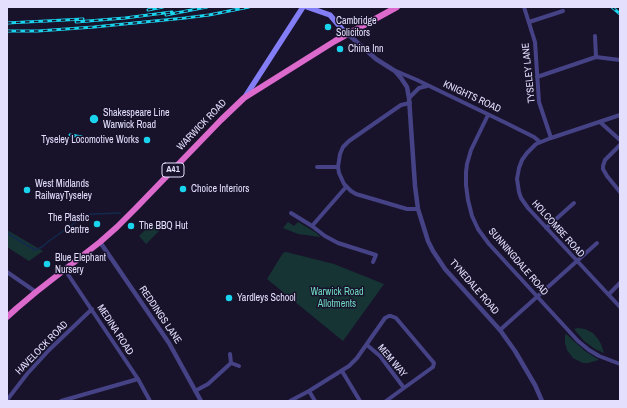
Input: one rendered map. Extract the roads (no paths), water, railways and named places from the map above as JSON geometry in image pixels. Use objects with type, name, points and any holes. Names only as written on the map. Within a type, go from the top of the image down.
[{"type":"highway","name":"WARWICK ROAD","points":[[7,317],[36,292],[100,242],[136,208],[244,98],[347,35],[397,7]]},
{"type":"main road","points":[[244,98],[303,7]]},
{"type":"main road","points":[[307,7],[330,16],[347,35]]},
{"type":"main road","points":[[261,72],[259,81],[261,87]]},
{"type":"street","name":"TYSELEY LANE","points":[[524,7],[535,42],[539,102],[550,138]]},
{"type":"street","points":[[529,22],[563,11]]},
{"type":"street","name":"KNIGHTS ROAD","points":[[347,35],[376,59],[395,71],[464,102],[529,134],[540,142]]},
{"type":"street","points":[[595,36],[596,57]]},
{"type":"street","points":[[538,77],[596,57],[620,60]]},
{"type":"street","name":"KNIGHTS ROAD","points":[[395,71],[407,88],[409,100]]},
{"type":"street","points":[[418,209],[408,209],[356,194],[346,187],[341,179],[338,167],[340,154],[343,147],[349,141],[409,100],[419,88],[427,86]]},
{"type":"street","name":"TYNEDALE ROAD","points":[[409,100],[418,209],[428,241],[445,269],[500,330],[515,351],[535,385],[542,401]]},
{"type":"street","name":"SUNNINGDALE ROAD","points":[[488,115],[471,150],[467,164],[467,192],[470,208],[478,229],[484,238],[583,346],[599,356],[620,364]]},
{"type":"street","name":"HOLCOMBE ROAD","points":[[620,115],[540,142],[533,147],[522,160],[518,174],[518,188],[524,202],[546,228],[620,307]]},
{"type":"street","points":[[600,122],[620,140]]},
{"type":"street","points":[[620,145],[605,160],[603,169],[620,192]]},
{"type":"street","points":[[317,167],[338,167]]},
{"type":"street","points":[[312,226],[346,187]]},
{"type":"street","points":[[546,228],[574,203]]},
{"type":"street","points":[[291,213],[338,243],[376,255],[373,262]]},
{"type":"street","name":"REDDINGS LANE","points":[[100,242],[169,343],[201,401]]},
{"type":"street","points":[[500,330],[597,243]]},
{"type":"street","name":"MEDINA ROAD","points":[[65,270],[138,379],[150,401]]},
{"type":"street","points":[[7,272],[36,292]]},
{"type":"street","points":[[608,294],[620,283]]},
{"type":"street","name":"HAVELOCK ROAD","points":[[7,400],[27,374],[49,350],[92,309]]},
{"type":"street","points":[[290,401],[349,366],[357,358],[386,318],[391,316],[396,318],[434,363],[433,367],[386,401]]},
{"type":"street","name":"MEM WAY","points":[[367,345],[380,356],[404,388]]},
{"type":"street","points":[[230,354],[231,363]]},
{"type":"street","points":[[195,390],[208,384],[231,363]]},
{"type":"street","points":[[231,363],[239,366]]},
{"type":"street","points":[[342,371],[360,401]]},
{"type":"street","points":[[62,401],[138,379]]},
{"type":"street","points":[[309,391],[315,401]]},
{"type":"waterway","points":[[7,233],[35,250],[42,247],[86,215],[120,213]]},
{"type":"railway","points":[[148,10],[163,7]]},
{"type":"railway","points":[[166,15],[207,7]]},
{"type":"railway","points":[[7,31],[38,31],[94,27],[185,18],[249,7]]},
{"type":"railway","points":[[612,7],[620,14]]},
{"type":"railway","points":[[76,22],[172,12]]},
{"type":"railway","points":[[7,23],[83,19]]},
{"type":"railway","points":[[70,135],[82,137]]},
{"type":"place","name":"Cambridge Solicitors","points":[[328,27]]},
{"type":"place","name":"China Inn","points":[[340,49]]},
{"type":"place","name":"Shakespeare Line Warwick Road","points":[[94,119]]},
{"type":"place","name":"Tyseley Locomotive Works","points":[[147,140]]},
{"type":"place","name":"Choice Interiors","points":[[183,189]]},
{"type":"place","name":"West Midlands RailwayTyseley","points":[[27,190]]},
{"type":"place","name":"The Plastic Centre","points":[[97,224]]},
{"type":"place","name":"The BBQ Hut","points":[[131,226]]},
{"type":"place","name":"Blue Elephant Nursery","points":[[47,264]]},
{"type":"place","name":"Yardleys School","points":[[229,298]]},
{"type":"park label","name":"Warwick Road Allotments","points":[[337,298]]}]
